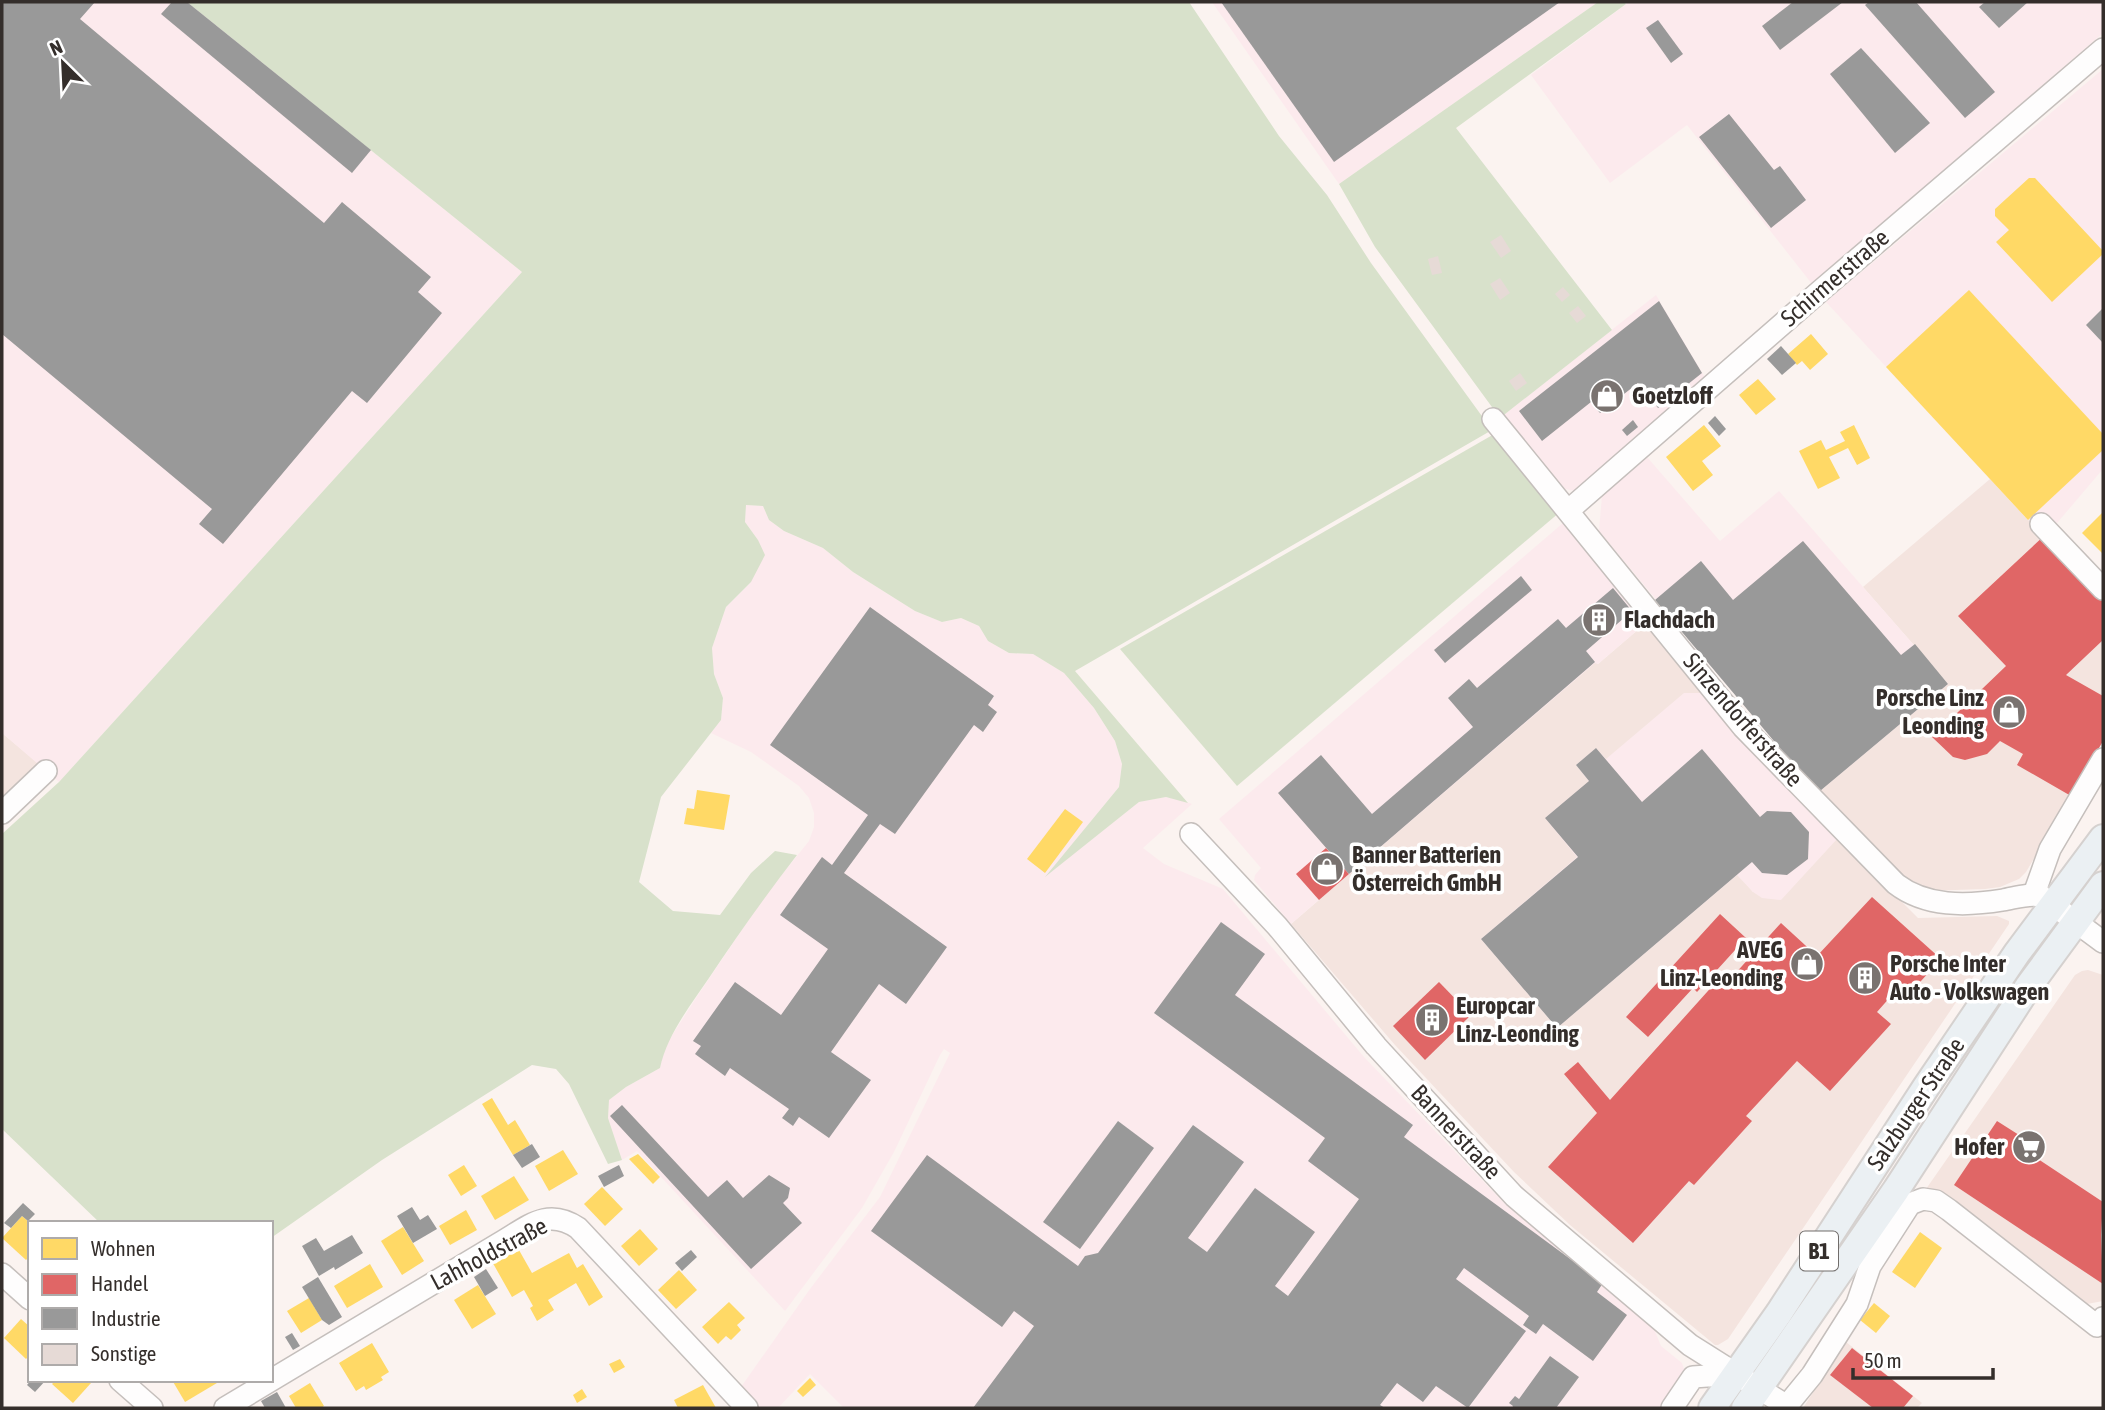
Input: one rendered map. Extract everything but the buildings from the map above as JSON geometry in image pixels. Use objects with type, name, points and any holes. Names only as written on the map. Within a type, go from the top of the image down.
[{"type":"main road","name":"Salzburger Straße","points":[[1712,1408],[1779,1313],[1933,1076],[2017,953],[2044,899],[2103,838]]},
{"type":"main road","name":"Salzburger Straße","points":[[1752,1399],[1896,1190],[2028,987],[2103,885]]},
{"type":"street","name":"Schirmerstraße","points":[[1569,510],[2103,49]]},
{"type":"street","name":"Sinzendorferstraße","points":[[1493,419],[1743,727],[1896,884],[1910,895],[1950,903],[2044,899]]},
{"type":"street","points":[[2041,524],[2103,589]]},
{"type":"street","name":"Salzburger Straße","points":[[2044,899],[2050,849],[2103,760]]},
{"type":"street","points":[[2,813],[46,771]]},
{"type":"street","name":"Bannerstraße","points":[[1191,834],[1277,926],[1376,1046],[1514,1196],[1690,1345],[1736,1374],[1752,1399],[1786,1407]]},
{"type":"street","points":[[2044,899],[2102,938]]},
{"type":"street","points":[[1786,1407],[1812,1375],[1857,1304],[1870,1266],[1910,1204],[1923,1199],[1937,1201],[2097,1326],[2103,1318]]},
{"type":"street","name":"Lahholdstraße","points":[[273,1379],[500,1243],[541,1220],[556,1218],[566,1220],[578,1228],[747,1408]]},
{"type":"street","points":[[2,1274],[28,1297]]},
{"type":"street","points":[[1672,1408],[1693,1377],[1736,1374]]},
{"type":"street","points":[[122,1382],[152,1408]]},
{"type":"street","name":"Lahholdstraße","points":[[225,1408],[268,1382]]},
{"type":"shaded area","points":[[2,2],[187,2],[522,272],[59,782],[2,733]]},
{"type":"shaded area","points":[[1212,2],[1598,2],[1339,184]]},
{"type":"shaded area","points":[[1629,2],[2103,2],[2103,33],[1812,284],[1687,125],[1610,183],[1531,75]]},
{"type":"shaded area","points":[[2103,69],[2103,469],[2057,523],[2028,520],[1826,302]]},
{"type":"shaded area","name":"Goetzloff","points":[[1656,295],[1706,379],[1582,486],[1575,491],[1561,488],[1500,418]]},
{"type":"shaded area","points":[[1647,457],[1720,541],[1779,491],[1948,684],[1820,791],[1784,753],[1599,531],[1602,495]]},
{"type":"shaded area","name":"Porsche Linz Leonding","points":[[1990,479],[2028,520],[2046,534],[2103,600],[2103,741],[2026,872],[2019,879],[2000,887],[1985,889],[1925,891],[1900,875],[1820,791],[1948,684],[1863,587]]},
{"type":"shaded area","points":[[746,505],[763,506],[769,520],[784,531],[823,548],[853,572],[915,611],[942,622],[961,618],[979,626],[988,641],[1009,653],[1033,654],[1064,673],[1094,708],[1115,741],[1122,764],[1119,787],[1048,874],[1139,802],[1166,797],[1192,804],[1143,848],[1164,864],[1223,889],[1364,1057],[1507,1206],[1652,1324],[1661,1346],[1682,1363],[1684,1369],[1659,1408],[844,1408],[810,1374],[778,1408],[760,1408],[741,1387],[810,1289],[880,1197],[950,1053],[944,1049],[940,1055],[894,1152],[862,1208],[785,1311],[637,1151],[622,1160],[608,1118],[609,1100],[660,1068],[664,1048],[764,897],[809,841],[814,827],[814,813],[809,798],[799,786],[751,752],[711,733],[721,720],[723,698],[714,674],[712,648],[726,607],[751,582],[758,540],[745,522]]},
{"type":"shaded area","points":[[1563,523],[1568,523],[1647,622],[1598,664],[1595,663],[1291,924],[1254,880],[1261,868],[1219,819]]},
{"type":"shaded area","name":"AVEG Linz-Leonding","points":[[1647,622],[1702,693],[1684,694],[1606,760],[1576,765],[1589,781],[1578,857],[1481,939],[1557,1028],[1738,874],[1753,892],[1838,838],[1918,918],[1997,916],[2009,921],[1728,1339],[1718,1345],[1570,1225],[1514,1172],[1395,1045],[1291,924],[1595,662],[1598,664]]},
{"type":"shaded area","points":[[1684,693],[1702,693],[1743,742],[1838,838],[1781,900],[1762,898],[1737,875],[1557,1028],[1481,939],[1577,857],[1545,818],[1589,781],[1576,765],[1596,748],[1606,759]]},
{"type":"shaded area","points":[[2,733],[39,764],[2,799]]},
{"type":"shaded area","name":"Hofer","points":[[2088,970],[2103,975],[2103,1301],[2087,1304],[2080,1302],[1942,1193],[1926,1189],[2075,975]]},
{"type":"shaded area","points":[[1846,1342],[1922,1403],[1917,1408],[1803,1408]]},
{"type":"green space","points":[[187,2],[1189,2],[1279,136],[1327,195],[1371,263],[1492,430],[1075,671],[1188,803],[1166,797],[1139,802],[1045,877],[1119,787],[1122,764],[1115,741],[1094,708],[1064,673],[1033,654],[1009,653],[988,641],[979,626],[961,618],[942,622],[915,611],[853,572],[823,548],[784,531],[769,520],[763,506],[746,505],[745,522],[765,555],[751,582],[726,607],[712,648],[714,674],[723,698],[721,720],[661,797],[639,882],[673,911],[720,915],[751,873],[775,851],[797,855],[687,1010],[668,1044],[660,1068],[609,1100],[608,1118],[622,1160],[608,1164],[569,1084],[556,1069],[532,1065],[382,1160],[273,1237],[273,1221],[98,1221],[2,1129],[2,834],[59,782],[522,272]]},
{"type":"green space","points":[[1598,2],[1626,4],[1456,128],[1612,330],[1500,418],[1375,247],[1339,184]]},
{"type":"green space","points":[[1496,433],[1560,512],[1237,786],[1120,649]]},
{"type":"place","name":"Goetzloff","points":[[1607,396]]},
{"type":"place","name":"Flachdach","points":[[1599,620]]},
{"type":"place","name":"Porsche Linz Leonding","points":[[2009,712]]},
{"type":"place","name":"Banner Batterien Österreich GmbH","points":[[1327,869]]},
{"type":"place","name":"AVEG Linz-Leonding","points":[[1807,964]]},
{"type":"place","name":"Porsche Inter Auto - Volkswagen","points":[[1865,978]]},
{"type":"place","name":"Europcar Linz-Leonding","points":[[1432,1020]]},
{"type":"place","name":"Hofer","points":[[2029,1147]]}]
